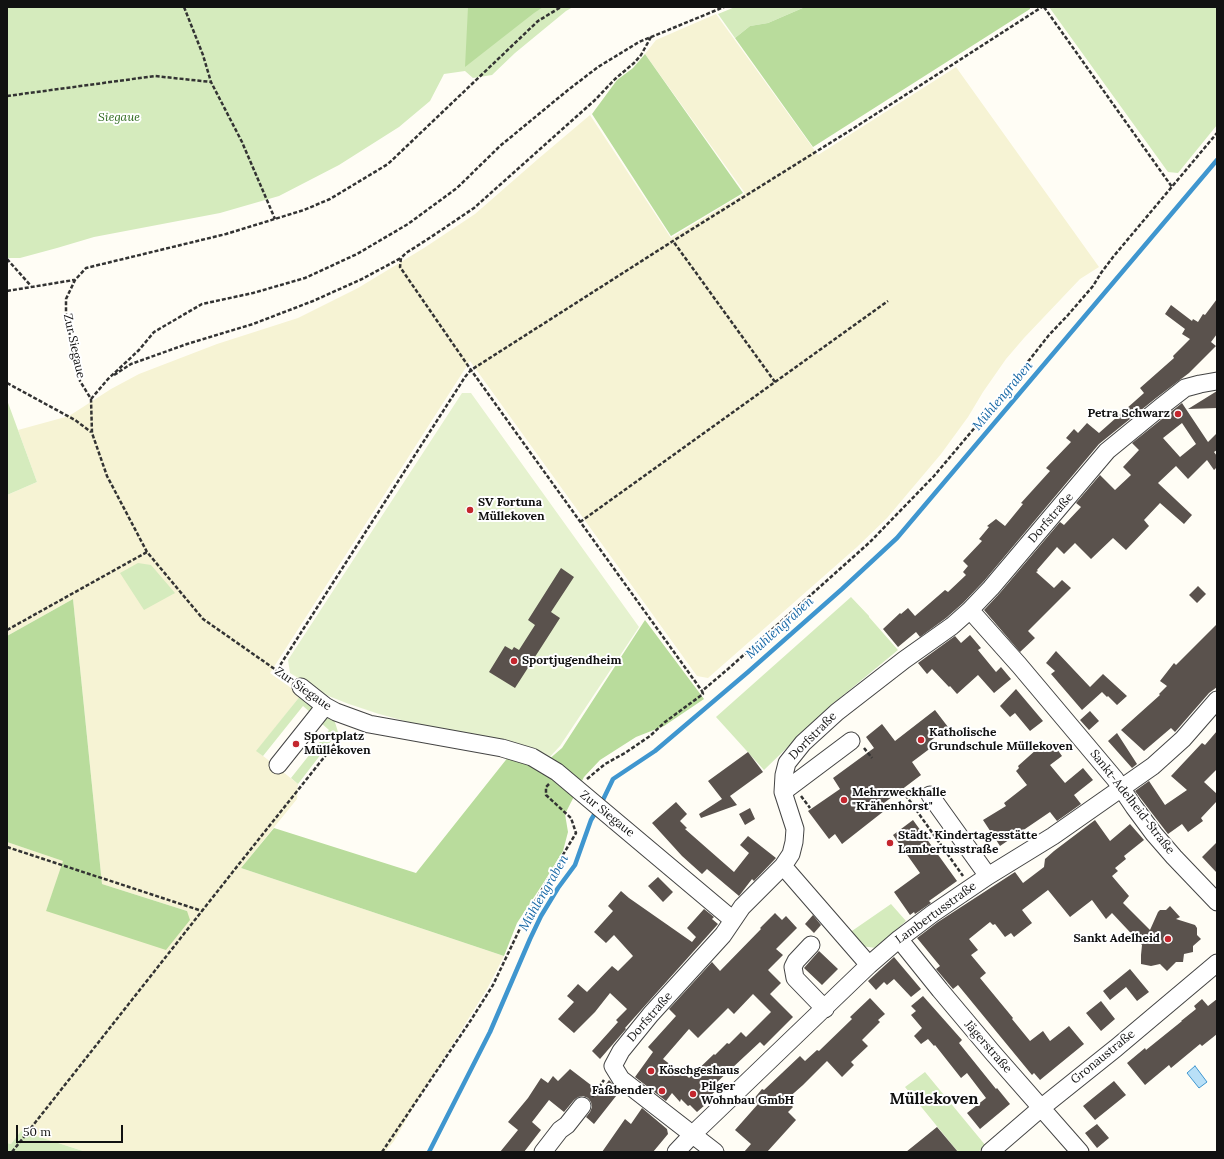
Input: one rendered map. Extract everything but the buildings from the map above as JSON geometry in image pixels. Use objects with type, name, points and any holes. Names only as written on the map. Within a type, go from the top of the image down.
[{"type":"street","name":"Dorfstraße","points":[[715,1152],[621,1079],[613,1066],[621,1050],[651,1014],[722,936],[742,907],[783,866],[793,849],[795,829],[783,792],[784,775],[787,763],[804,743],[836,712],[904,660],[952,626],[970,610],[991,588],[1107,451],[1185,388],[1200,384],[1216,376]]},
{"type":"street","name":"Sankt-Adelheid-Straße","points":[[970,610],[1019,665],[1115,779],[1154,834],[1217,902]]},
{"type":"street","name":"Zur Siegaue","points":[[301,687],[325,706],[354,720],[502,748],[532,757],[557,772],[733,920]]},
{"type":"street","name":"Lambertusstraße","points":[[676,1152],[869,965],[899,939],[932,914],[988,876],[1054,836],[1153,766],[1183,739],[1217,700]]},
{"type":"street","points":[[278,765],[325,706]]},
{"type":"street","points":[[783,792],[851,741]]},
{"type":"street","points":[[930,795],[988,876]]},
{"type":"street","points":[[783,866],[869,965]]},
{"type":"street","name":"Jägerstraße","points":[[899,939],[992,1053],[1080,1152]]},
{"type":"street","points":[[811,945],[796,961],[793,967],[795,978],[825,1009]]},
{"type":"street","name":"Gronaustraße","points":[[990,1152],[1217,963]]},
{"type":"street","points":[[543,1152],[560,1130],[567,1125],[582,1106]]},
{"type":"path","points":[[184,7],[203,55],[210,82],[242,142],[275,219]]},
{"type":"path","points":[[7,290],[75,280],[86,268],[226,234],[304,210],[330,199],[388,164],[538,21],[561,7]]},
{"type":"path","points":[[91,399],[108,379],[139,350],[154,332],[202,304],[253,293],[304,278],[357,254],[408,224],[457,188],[500,146],[598,67],[639,42],[724,7]]},
{"type":"path","points":[[277,670],[465,377],[472,370],[1043,7],[1172,187]]},
{"type":"path","points":[[108,379],[132,364],[187,344],[253,324],[313,301],[362,279],[401,258],[406,253],[480,203],[596,100],[615,79],[641,55],[651,37]]},
{"type":"path","points":[[7,96],[155,76],[210,82]]},
{"type":"path","points":[[571,785],[585,780],[605,764],[625,753],[650,736],[665,722],[703,694],[702,691],[865,547],[899,513],[934,476],[993,406],[1049,335],[1093,286],[1113,257],[1217,133]]},
{"type":"path","points":[[673,241],[776,382]]},
{"type":"path","points":[[401,258],[400,267],[580,522],[702,691]]},
{"type":"path","points":[[7,259],[31,287]]},
{"type":"path","name":"Zur Siegaue","points":[[75,280],[66,299],[66,317],[80,381],[91,399],[92,433],[108,476],[147,552],[203,619],[301,687]]},
{"type":"path","points":[[580,522],[888,301]]},
{"type":"path","points":[[7,383],[75,420],[92,433]]},
{"type":"path","points":[[7,630],[147,552]]},
{"type":"path","points":[[12,1152],[354,720]]},
{"type":"path","points":[[382,1152],[493,985],[525,918],[576,833],[571,818],[546,795],[546,787],[557,772]]},
{"type":"path","points":[[902,790],[972,888]]},
{"type":"path","points":[[7,846],[202,911]]},
{"type":"path","points":[[582,1106],[586,1104],[606,1076]]},
{"type":"shaded area","points":[[716,14],[818,155],[956,67],[1099,267],[1080,279],[1006,359],[968,417],[941,454],[887,518],[857,547],[708,678],[697,676],[470,361],[270,673],[301,695],[257,751],[298,784],[297,799],[241,868],[504,956],[487,989],[417,1101],[394,1141],[385,1152],[86,1152],[21,1131],[11,1144],[7,1143],[7,842],[64,861],[46,911],[187,911],[102,884],[73,599],[7,636],[7,495],[37,482],[18,430],[69,416],[111,389],[139,374],[217,344],[298,318],[358,288],[424,248],[475,214],[590,115],[671,238],[745,193],[645,54],[656,40]]},
{"type":"green space","name":"Siegaue","points":[[7,7],[573,7],[566,11],[515,53],[492,75],[473,78],[465,71],[444,74],[430,101],[399,127],[339,165],[279,196],[220,213],[94,237],[20,258],[7,258]]},
{"type":"green space","points":[[468,7],[543,7],[465,67]]},
{"type":"green space","points":[[735,7],[805,7],[768,23],[750,26],[735,38],[718,14]]},
{"type":"green space","points":[[805,7],[1030,7],[1030,9],[813,147],[735,38],[750,26],[768,23]]},
{"type":"green space","points":[[1049,7],[1217,7],[1217,125],[1178,173],[1168,172]]},
{"type":"green space","points":[[645,54],[743,193],[671,236],[592,114],[617,80],[633,68]]},
{"type":"green space","name":"SV Fortuna Müllekoven","points":[[462,393],[471,393],[639,627],[560,746],[546,761],[379,714],[349,704],[326,695],[290,673],[288,660]]},
{"type":"green space","points":[[7,400],[37,482],[7,495]]},
{"type":"green space","points":[[138,563],[151,565],[175,593],[144,610],[120,573]]},
{"type":"green space","points":[[851,597],[898,650],[830,706],[764,770],[716,717]]},
{"type":"green space","points":[[73,599],[102,884],[187,911],[190,920],[166,950],[46,911],[63,861],[7,842],[7,636]]},
{"type":"green space","points":[[645,620],[704,699],[664,726],[636,737],[600,760],[584,777],[565,814],[568,832],[563,851],[517,923],[504,956],[241,868],[274,828],[416,873],[509,756],[539,768],[562,748]]},
{"type":"green space","points":[[301,695],[311,704],[313,709],[311,713],[303,706],[263,756],[256,751]]},
{"type":"green space","points":[[325,719],[334,719],[338,732],[298,784],[291,778],[329,730],[321,723]]},
{"type":"green space","points":[[891,904],[906,921],[876,948],[861,946],[849,933]]},
{"type":"green space","points":[[925,1072],[986,1146],[978,1152],[958,1152],[905,1087]]},
{"type":"green space","points":[[21,1131],[86,1152],[7,1152],[7,1143],[11,1144]]},
{"type":"water","points":[[1195,1066],[1207,1082],[1199,1088],[1187,1073]]},
{"type":"waterway","name":"Mühlengraben","points":[[601,804],[613,779],[655,751],[748,672],[897,538],[1217,160]]},
{"type":"waterway","name":"Mühlengraben","points":[[429,1152],[490,1032],[541,916],[558,888],[575,865],[591,820],[597,810]]},
{"type":"place","name":"Petra Schwarz","points":[[1178,414]]},
{"type":"place","name":"SV Fortuna Müllekoven","points":[[470,510]]},
{"type":"place","name":"Sportjugendheim","points":[[514,661]]},
{"type":"place","name":"Katholische Grundschule Müllekoven","points":[[921,740]]},
{"type":"place","name":"Sportplatz Müllekoven","points":[[296,744]]},
{"type":"place","name":"Mehrzweckhalle \"Krähenhorst\"","points":[[844,800]]},
{"type":"place","name":"Städt. Kindertagesstätte Lambertusstraße","points":[[890,843]]},
{"type":"place","name":"Sankt Adelheid","points":[[1168,939]]},
{"type":"place","name":"Köschgeshaus","points":[[651,1071]]},
{"type":"place","name":"Faßbender","points":[[662,1091]]},
{"type":"place","name":"Pilger Wohnbau GmbH","points":[[693,1094]]},
{"type":"district","name":"Müllekoven","points":[[934,1099]]}]
